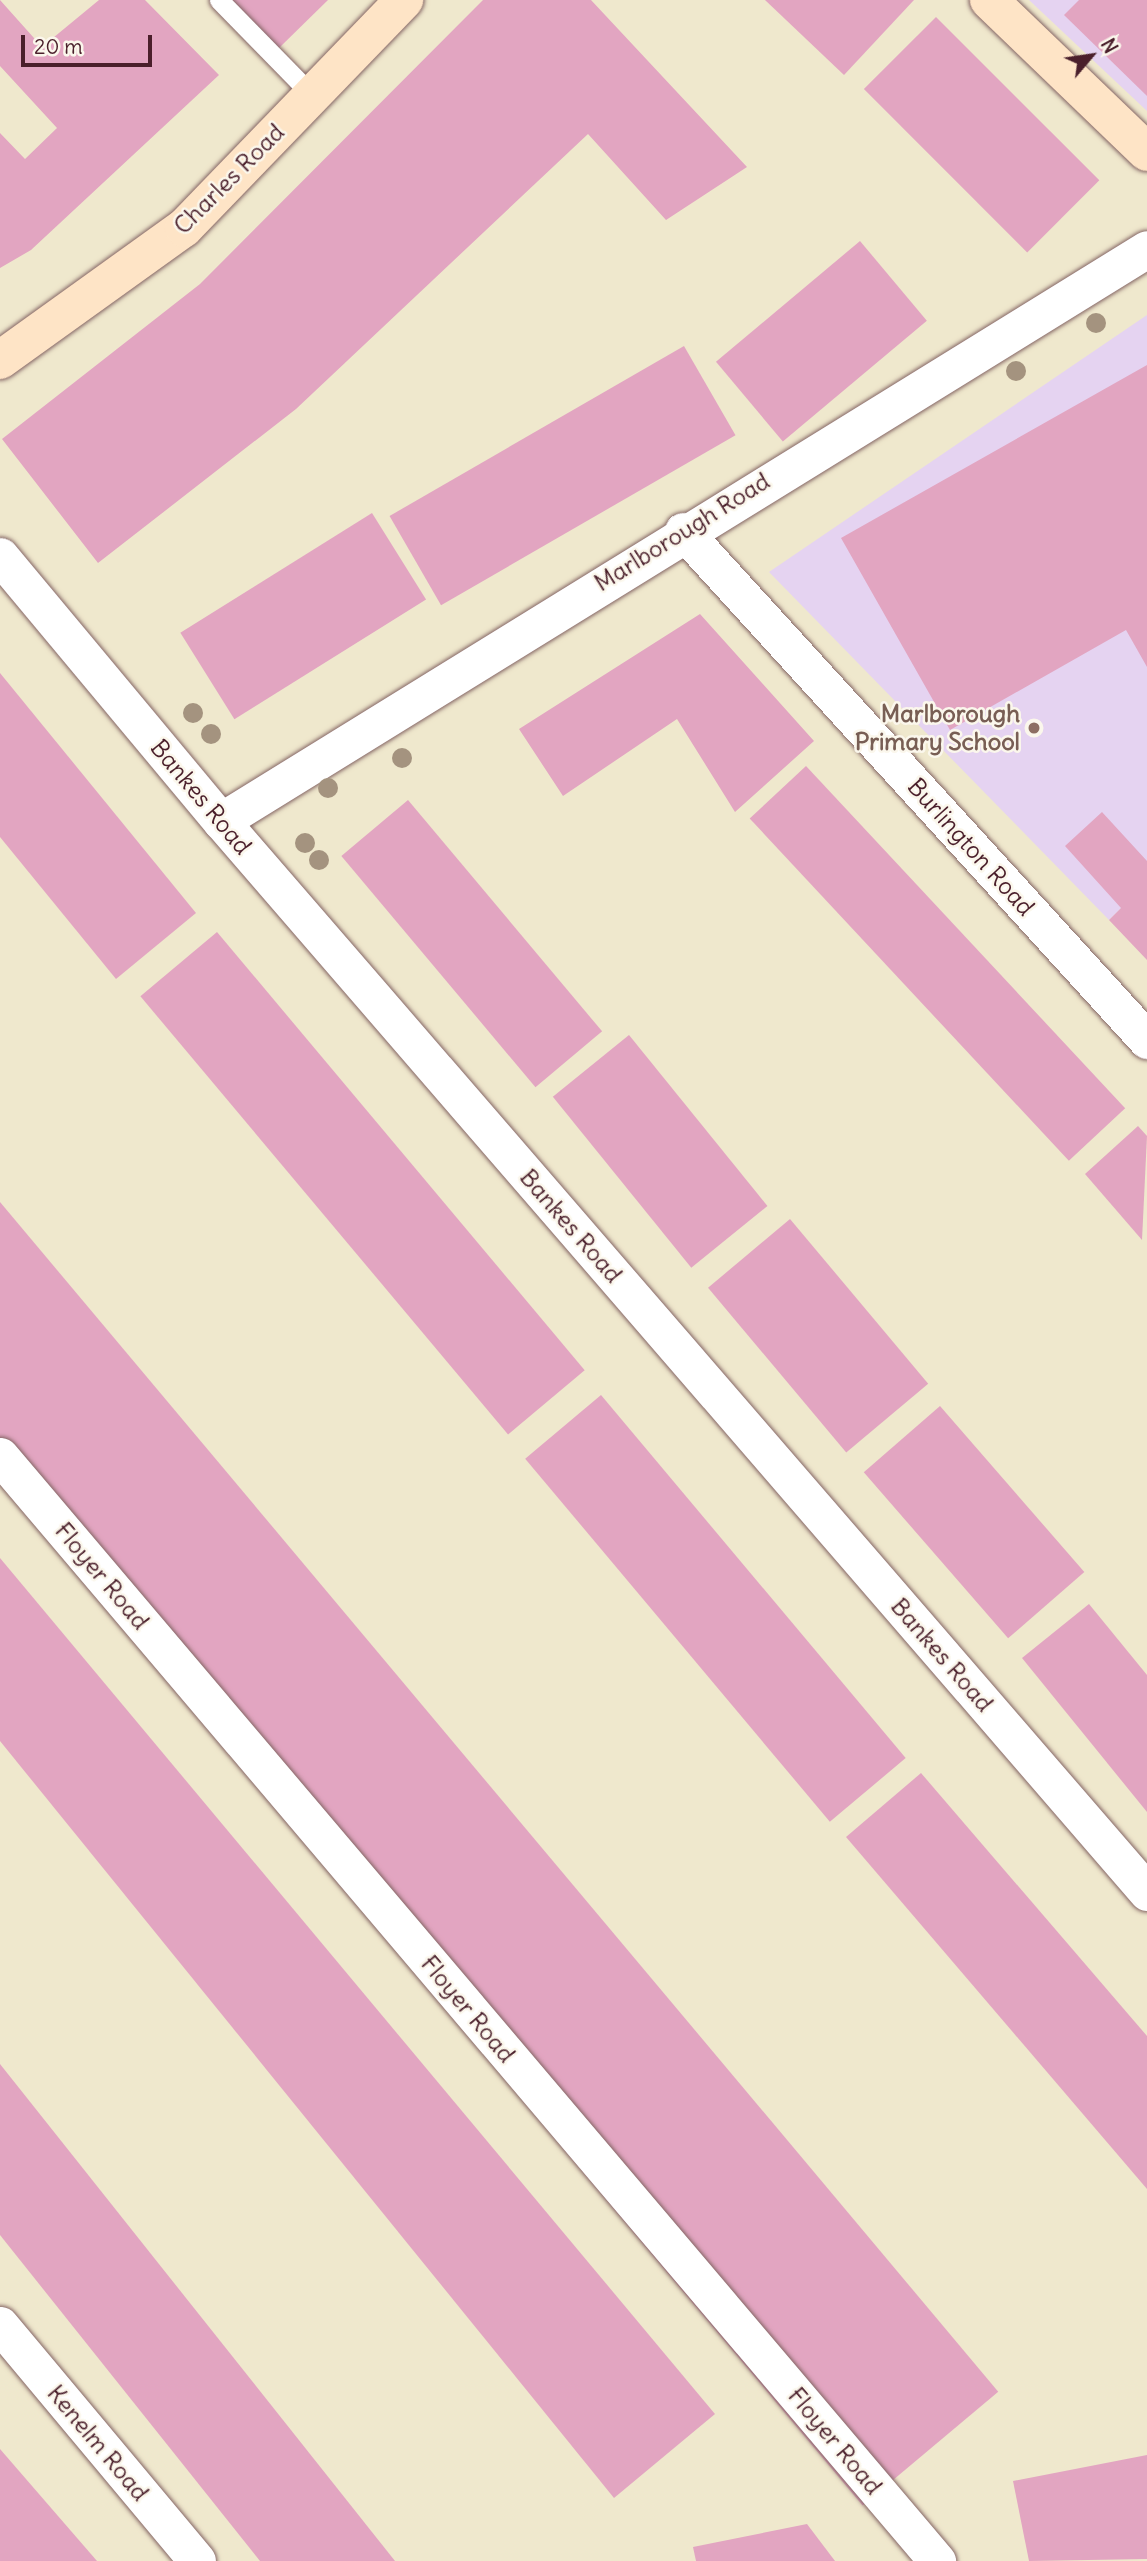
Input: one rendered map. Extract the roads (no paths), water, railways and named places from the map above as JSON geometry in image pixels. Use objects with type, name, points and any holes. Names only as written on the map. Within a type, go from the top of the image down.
[{"type":"street","name":"Charles Road","points":[[0,360],[184,228],[404,0]]},
{"type":"street","points":[[989,0],[1147,152]]},
{"type":"street","name":"Marlborough Road","points":[[220,821],[682,531],[1147,249]]},
{"type":"street","name":"Burlington Road","points":[[682,531],[1147,1040]]},
{"type":"street","name":"Bankes Road","points":[[0,556],[220,821],[1147,1892]]},
{"type":"street","name":"Floyer Road","points":[[0,1456],[937,2561]]},
{"type":"street","name":"Kenelm Road","points":[[0,2325],[197,2561]]},
{"type":"lane","points":[[219,0],[312,95]]},
{"type":"place","name":"Marlborough Primary School","points":[[1034,728]]}]
